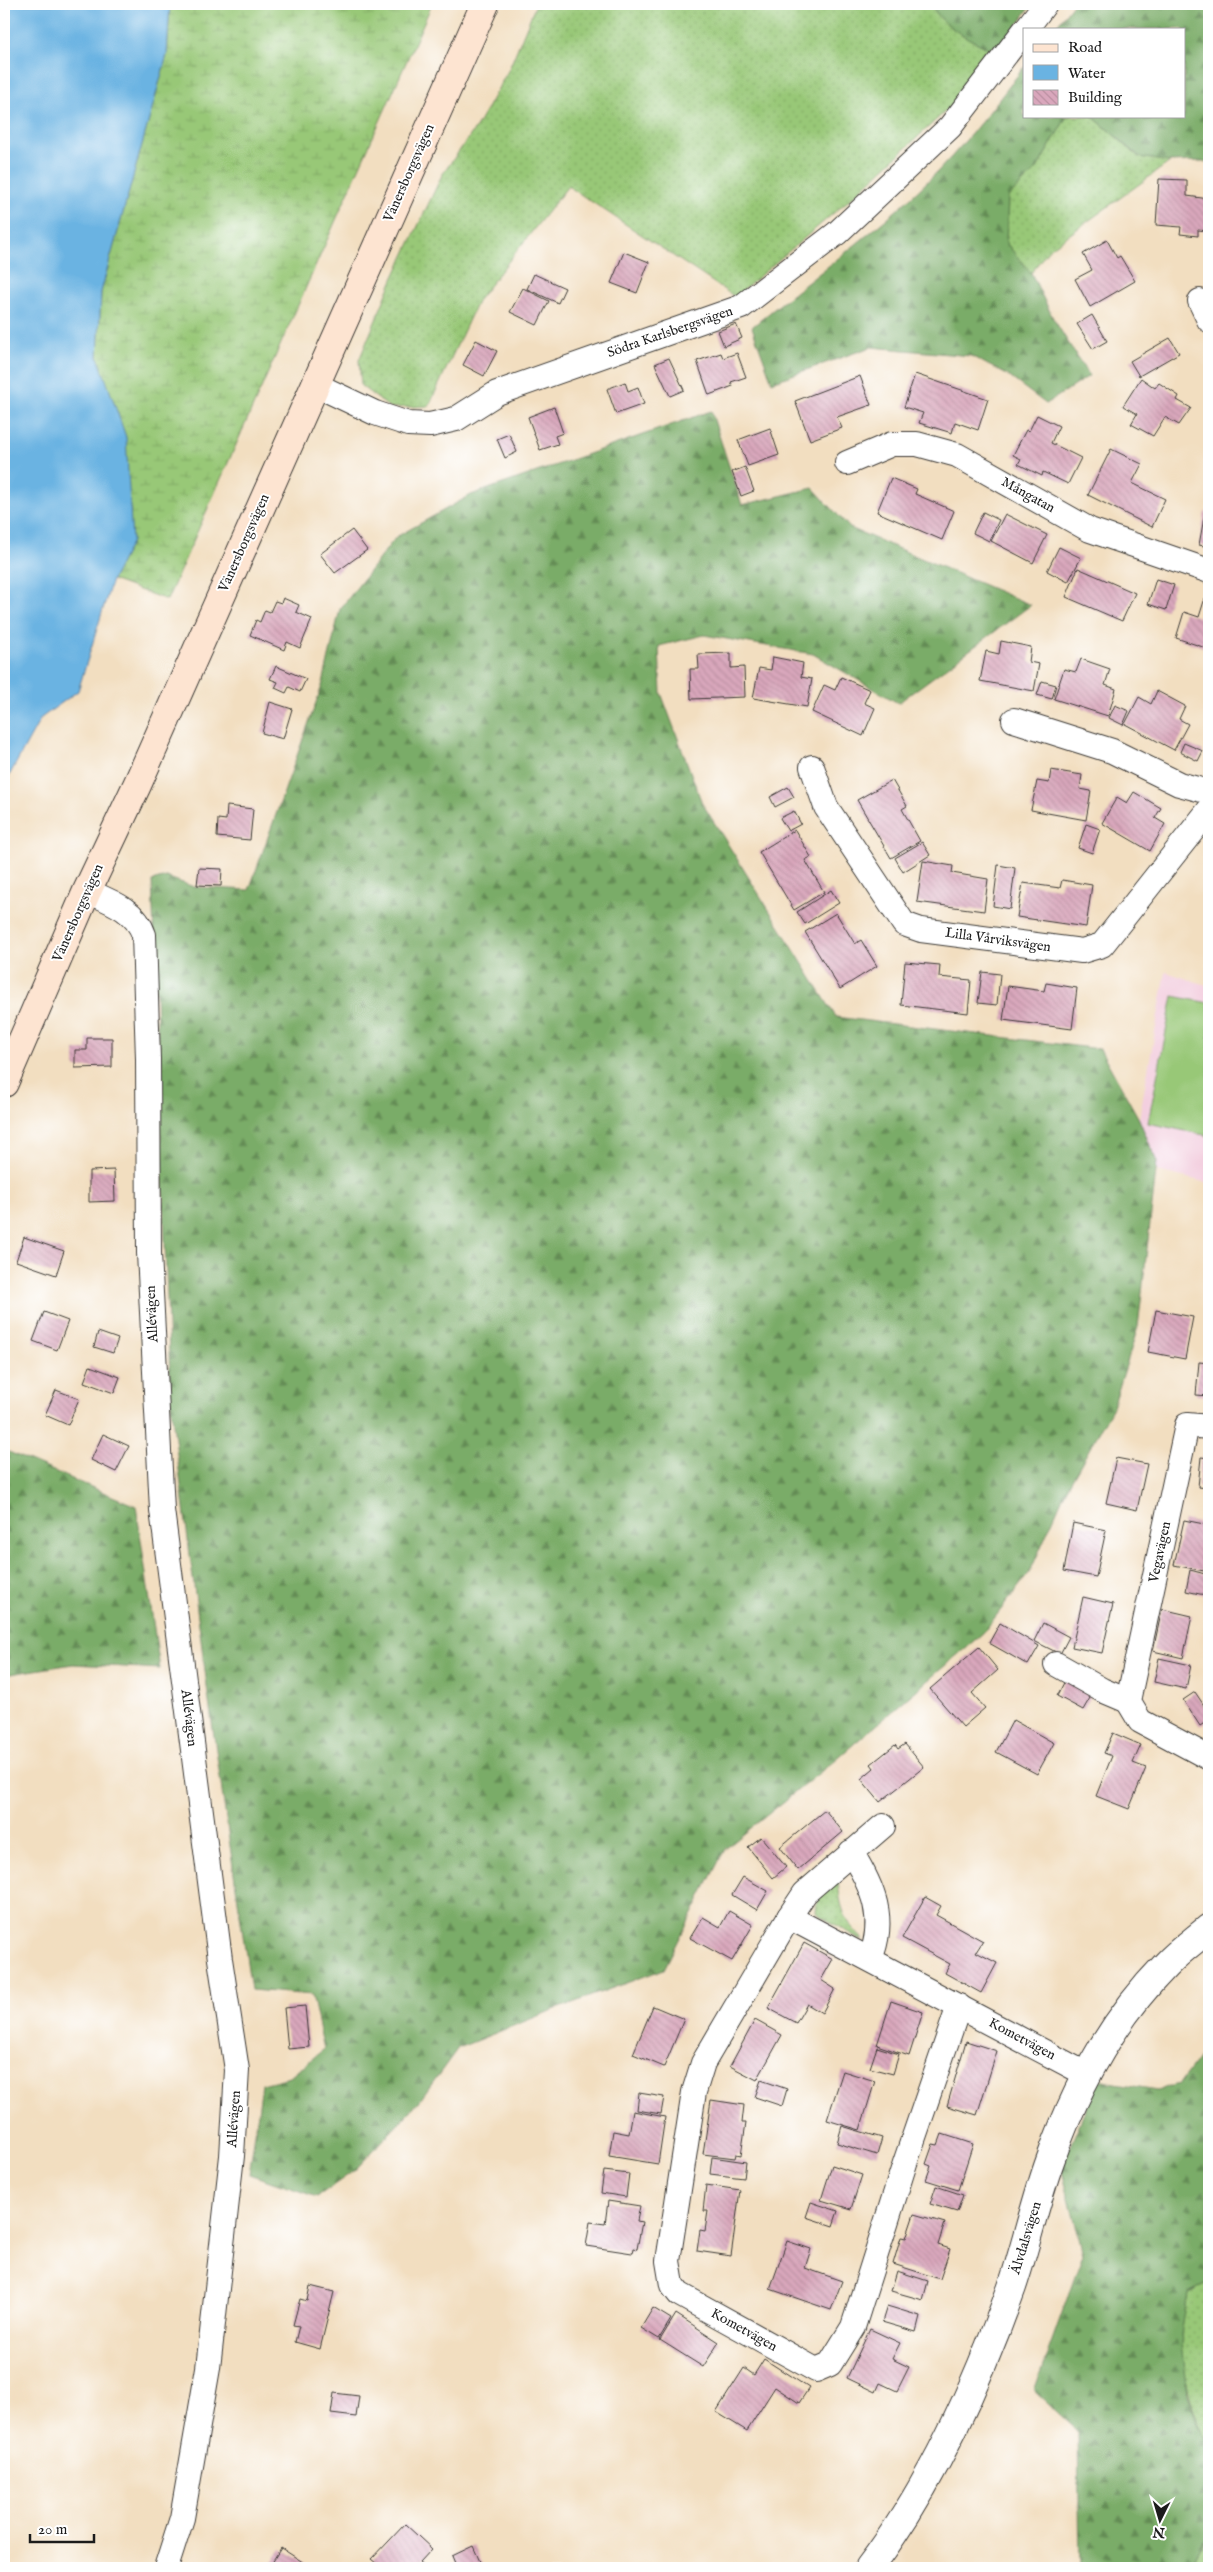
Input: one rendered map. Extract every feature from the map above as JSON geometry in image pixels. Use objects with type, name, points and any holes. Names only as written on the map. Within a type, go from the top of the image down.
[{"type":"main road","name":"Vänersborgsvägen","points":[[4,1084],[87,891],[137,785],[314,384],[485,4]]},
{"type":"street","name":"Södra Karlsbergsvägen","points":[[1027,28],[1045,4]]},
{"type":"street","name":"Södra Karlsbergsvägen","points":[[314,384],[375,413],[408,424],[430,425],[456,419],[497,393],[741,307],[837,233],[950,127],[1023,33]]},
{"type":"street","name":"Mångatan","points":[[847,463],[892,444],[917,444],[957,456],[1090,530],[1209,571]]},
{"type":"street","points":[[1014,720],[1112,751],[1179,784],[1209,792]]},
{"type":"street","name":"Lilla Vårviksvägen","points":[[812,767],[826,807],[904,924],[921,930],[1082,951],[1102,945],[1209,810]]},
{"type":"street","name":"Allévägen","points":[[87,891],[133,915],[140,923],[144,935],[148,1059],[150,1253],[162,1510],[217,1940],[237,2070],[232,2156],[208,2368],[182,2518],[166,2568]]},
{"type":"street","name":"Vegavägen","points":[[1128,1701],[1186,1425],[1209,1427]]},
{"type":"street","points":[[1056,1664],[1102,1690],[1128,1701],[1140,1722],[1209,1758]]},
{"type":"street","name":"Kometvägen","points":[[883,1826],[805,1893],[703,2063],[694,2092],[668,2261],[668,2274],[672,2285],[679,2294],[816,2370],[830,2364],[853,2327],[904,2163],[959,2006]]},
{"type":"street","points":[[852,1852],[868,1879],[878,1914],[877,1943],[870,1959]]},
{"type":"street","name":"Kometvägen","points":[[789,1917],[1086,2074]]},
{"type":"street","name":"Älvdalsvägen","points":[[868,2568],[935,2463],[962,2408],[1012,2287],[1050,2161],[1086,2074],[1128,2010],[1166,1964],[1209,1928]]},
{"type":"shaded area","points":[[1166,972],[1209,986],[1209,1183],[1157,1171],[1157,1162],[1139,1119]]},
{"type":"green space","points":[[170,4],[432,4],[167,600],[112,580],[132,541],[98,357],[101,292],[167,55]]},
{"type":"green space","points":[[536,4],[931,4],[936,13],[951,27],[969,39],[998,53],[948,109],[855,195],[735,297],[568,186],[478,300],[429,406],[390,408],[361,386],[359,360],[393,279],[442,175],[477,126],[509,69]]},
{"type":"green space","points":[[931,4],[1032,4],[998,53],[969,39],[951,27],[936,13]]},
{"type":"green space","points":[[1073,4],[1209,4],[1209,163],[1203,161],[1170,162],[1140,157],[1094,118],[1186,118],[1186,28],[1055,28]]},
{"type":"green space","points":[[1023,68],[1023,118],[1066,118],[1036,170],[1008,197],[1006,243],[1031,273],[1053,318],[1089,376],[1046,404],[1007,375],[971,356],[871,347],[772,382],[752,327],[872,231],[918,191],[983,120]]},
{"type":"green space","points":[[1066,118],[1094,118],[1139,157],[1170,162],[1048,250],[1031,273],[1006,243],[1008,197],[1036,170]]},
{"type":"green space","points":[[711,411],[742,505],[813,488],[850,528],[1031,605],[898,703],[813,654],[704,635],[659,646],[661,693],[702,803],[836,1017],[1100,1049],[1139,1119],[1157,1162],[1138,1327],[1113,1407],[1065,1492],[1030,1572],[983,1633],[834,1761],[725,1849],[664,1969],[458,2048],[418,2103],[355,2170],[317,2197],[249,2174],[262,2084],[290,2077],[324,2049],[312,1995],[251,1990],[209,1702],[171,1408],[152,881],[166,877],[194,887],[249,890],[323,683],[340,609],[396,537],[471,495]]},
{"type":"green space","points":[[1173,996],[1209,1003],[1209,1136],[1148,1123]]},
{"type":"green space","points":[[4,1450],[136,1506],[160,1669],[73,1664],[4,1675]]},
{"type":"green space","points":[[838,1876],[843,1911],[856,1932],[863,1939],[859,1939],[816,1913],[817,1898]]},
{"type":"green space","points":[[1209,2043],[1209,2283],[1188,2293],[1181,2334],[1188,2394],[1197,2421],[1209,2447],[1209,2531],[1189,2568],[1080,2568],[1078,2431],[1034,2391],[1083,2254],[1061,2167],[1098,2080],[1157,2090],[1179,2084]]},
{"type":"green space","points":[[1209,2283],[1209,2447],[1189,2392],[1183,2364],[1181,2335],[1188,2293]]},
{"type":"green space","points":[[1209,2531],[1209,2568],[1189,2568]]},
{"type":"water","points":[[4,4],[170,4],[167,55],[101,292],[98,357],[126,437],[132,541],[112,580],[78,691],[41,718],[4,785]]},
{"type":"building","points":[[1159,179],[1187,180],[1187,196],[1209,199],[1209,231],[1198,230],[1198,236],[1180,234],[1181,227],[1156,225]]},
{"type":"building","points":[[1107,240],[1117,258],[1120,256],[1135,281],[1090,307],[1075,279],[1092,270],[1083,254]]},
{"type":"building","points":[[624,252],[649,262],[637,293],[611,283]]},
{"type":"building","points":[[534,274],[565,288],[558,303],[527,289]]},
{"type":"building","points":[[523,288],[549,301],[537,325],[510,312]]},
{"type":"building","points":[[1092,315],[1107,341],[1093,349],[1077,324]]},
{"type":"building","points":[[736,324],[742,338],[724,346],[718,331]]},
{"type":"building","points":[[1170,338],[1179,353],[1139,376],[1130,361]]},
{"type":"building","points":[[476,340],[497,351],[484,376],[463,365]]},
{"type":"building","points":[[721,353],[723,358],[737,353],[746,377],[731,382],[733,386],[709,395],[697,361]]},
{"type":"building","points":[[669,358],[684,390],[670,396],[655,364]]},
{"type":"building","points":[[915,374],[988,399],[978,430],[955,422],[952,433],[919,423],[923,413],[904,407]]},
{"type":"building","points":[[860,376],[871,405],[837,417],[842,428],[810,440],[795,401]]},
{"type":"building","points":[[1141,378],[1155,388],[1159,383],[1179,396],[1177,400],[1191,408],[1179,425],[1165,417],[1153,436],[1131,424],[1137,414],[1123,406]]},
{"type":"building","points":[[625,382],[628,391],[638,387],[644,404],[616,414],[607,389]]},
{"type":"building","points":[[554,407],[563,433],[555,436],[558,444],[540,450],[528,417]]},
{"type":"building","points":[[1037,415],[1059,426],[1051,443],[1081,458],[1068,484],[1043,472],[1042,476],[1018,464],[1021,459],[1013,455],[1026,430],[1029,431]]},
{"type":"building","points":[[770,428],[779,455],[748,466],[738,440]]},
{"type":"building","points":[[509,434],[517,452],[505,458],[497,439]]},
{"type":"building","points":[[1111,449],[1142,464],[1132,483],[1165,499],[1152,527],[1088,495]]},
{"type":"building","points":[[745,467],[754,491],[741,496],[732,472]]},
{"type":"building","points":[[891,478],[917,489],[915,494],[954,511],[942,540],[877,512]]},
{"type":"building","points":[[983,512],[999,520],[989,541],[973,533]]},
{"type":"building","points":[[1205,512],[1209,513],[1209,547],[1199,545]]},
{"type":"building","points":[[1005,514],[1047,535],[1033,563],[991,541]]},
{"type":"building","points":[[352,530],[367,550],[335,573],[320,554]]},
{"type":"building","points":[[1059,547],[1081,558],[1068,582],[1047,571]]},
{"type":"building","points":[[1078,568],[1135,593],[1122,621],[1066,597]]},
{"type":"building","points":[[1156,579],[1174,585],[1166,610],[1148,604]]},
{"type":"building","points":[[283,598],[299,605],[296,612],[312,619],[300,648],[287,642],[284,650],[250,635],[256,620],[260,622],[265,610],[270,612],[275,601],[281,603]]},
{"type":"building","points":[[1205,598],[1209,600],[1209,649],[1176,638],[1184,612],[1199,617]]},
{"type":"building","points":[[1001,641],[1031,647],[1029,662],[1039,664],[1034,691],[980,681],[986,651],[999,654]]},
{"type":"building","points":[[731,653],[731,668],[744,667],[745,697],[691,699],[690,669],[699,669],[698,654]]},
{"type":"building","points":[[773,657],[803,663],[801,677],[812,679],[807,707],[753,698],[759,668],[771,670]]},
{"type":"building","points":[[1081,659],[1110,669],[1105,685],[1116,689],[1108,716],[1054,699],[1064,669],[1076,672]]},
{"type":"building","points":[[276,666],[306,679],[300,692],[289,687],[286,693],[275,688],[278,682],[270,679]]},
{"type":"building","points":[[841,677],[870,690],[864,703],[875,708],[863,736],[812,712],[824,685],[835,690]]},
{"type":"building","points":[[1042,681],[1056,685],[1052,699],[1037,695]]},
{"type":"building","points":[[1157,691],[1185,706],[1179,719],[1188,724],[1174,750],[1125,724],[1139,697],[1151,704]]},
{"type":"building","points":[[270,702],[292,709],[283,739],[262,733]]},
{"type":"building","points":[[1115,705],[1129,711],[1123,725],[1109,718]]},
{"type":"building","points":[[1184,743],[1203,751],[1198,761],[1180,752]]},
{"type":"building","points":[[1051,770],[1082,775],[1080,789],[1091,791],[1086,820],[1031,810],[1037,781],[1049,783]]},
{"type":"building","points":[[892,780],[907,806],[902,809],[920,841],[891,858],[857,800]]},
{"type":"building","points":[[788,787],[794,797],[775,807],[770,797]]},
{"type":"building","points":[[1134,792],[1161,808],[1155,818],[1165,824],[1150,851],[1102,823],[1117,797],[1127,803]]},
{"type":"building","points":[[227,806],[253,809],[250,840],[217,837],[218,819],[226,820]]},
{"type":"building","points":[[794,811],[801,824],[788,831],[780,818]]},
{"type":"building","points":[[1086,824],[1100,829],[1092,853],[1078,848]]},
{"type":"building","points":[[795,830],[811,857],[805,860],[824,892],[794,910],[759,852]]},
{"type":"building","points":[[922,842],[930,855],[903,872],[895,858]]},
{"type":"building","points":[[923,861],[953,866],[952,873],[988,879],[984,911],[917,902]]},
{"type":"building","points":[[998,865],[1015,868],[1010,909],[993,906]]},
{"type":"building","points":[[199,868],[222,869],[221,886],[197,885]]},
{"type":"building","points":[[1062,880],[1092,885],[1086,927],[1017,917],[1023,883],[1060,888]]},
{"type":"building","points":[[831,890],[839,903],[805,924],[797,912]]},
{"type":"building","points":[[836,913],[855,944],[861,940],[877,966],[840,989],[805,932]]},
{"type":"building","points":[[905,962],[940,965],[939,977],[971,980],[968,1013],[901,1005]]},
{"type":"building","points":[[982,972],[1000,974],[997,1005],[978,1003]]},
{"type":"building","points":[[1046,983],[1077,988],[1072,1029],[1003,1020],[1008,986],[1044,991]]},
{"type":"building","points":[[87,1038],[112,1038],[112,1067],[75,1068],[75,1050],[87,1050]]},
{"type":"building","points":[[114,1170],[115,1201],[89,1202],[89,1171]]},
{"type":"building","points":[[24,1237],[64,1251],[56,1275],[16,1261]]},
{"type":"building","points":[[1156,1310],[1193,1317],[1185,1359],[1148,1352]]},
{"type":"building","points":[[44,1312],[68,1321],[57,1350],[33,1341]]},
{"type":"building","points":[[98,1332],[118,1339],[113,1353],[94,1347]]},
{"type":"building","points":[[1199,1362],[1209,1363],[1209,1396],[1196,1395]]},
{"type":"building","points":[[90,1366],[120,1377],[114,1393],[84,1382]]},
{"type":"building","points":[[56,1390],[79,1399],[68,1425],[45,1415]]},
{"type":"building","points":[[103,1434],[129,1446],[116,1472],[91,1460]]},
{"type":"building","points":[[1201,1457],[1209,1458],[1209,1488],[1198,1487]]},
{"type":"building","points":[[1116,1458],[1147,1464],[1137,1510],[1106,1503]]},
{"type":"building","points":[[1184,1520],[1209,1525],[1209,1572],[1174,1565]]},
{"type":"building","points":[[1073,1523],[1106,1530],[1096,1577],[1064,1571]]},
{"type":"building","points":[[1190,1570],[1209,1575],[1209,1596],[1186,1591]]},
{"type":"building","points":[[1083,1597],[1113,1604],[1102,1653],[1072,1647]]},
{"type":"building","points":[[1162,1609],[1192,1616],[1183,1658],[1153,1651]]},
{"type":"building","points":[[1000,1623],[1039,1646],[1028,1665],[989,1643]]},
{"type":"building","points":[[1043,1623],[1069,1637],[1060,1654],[1034,1641]]},
{"type":"building","points":[[979,1647],[998,1670],[972,1693],[985,1708],[963,1727],[930,1689]]},
{"type":"building","points":[[1159,1658],[1191,1665],[1186,1689],[1154,1682]]},
{"type":"building","points":[[1067,1677],[1094,1691],[1083,1710],[1057,1696]]},
{"type":"building","points":[[1195,1692],[1209,1713],[1209,1720],[1200,1726],[1183,1700]]},
{"type":"building","points":[[1013,1720],[1054,1743],[1037,1774],[996,1752]]},
{"type":"building","points":[[1113,1733],[1141,1745],[1133,1763],[1146,1768],[1129,1809],[1096,1796],[1112,1756],[1104,1753]]},
{"type":"building","points":[[905,1744],[924,1767],[880,1802],[861,1779],[874,1768],[871,1764],[895,1745],[898,1749]]},
{"type":"building","points":[[825,1810],[843,1832],[798,1870],[780,1847]]},
{"type":"building","points":[[761,1837],[786,1867],[773,1878],[748,1847]]},
{"type":"building","points":[[743,1877],[768,1891],[757,1910],[732,1895]]},
{"type":"building","points":[[925,1897],[941,1906],[936,1915],[983,1941],[976,1952],[997,1963],[981,1993],[945,1973],[950,1964],[902,1938]]},
{"type":"building","points":[[729,1911],[753,1925],[732,1961],[690,1938],[703,1917],[720,1927]]},
{"type":"building","points":[[804,1943],[833,1959],[821,1980],[835,1989],[822,2013],[807,2004],[796,2023],[768,2008]]},
{"type":"building","points":[[891,2001],[923,2012],[909,2056],[877,2045]]},
{"type":"building","points":[[305,2006],[309,2047],[288,2049],[284,2008]]},
{"type":"building","points":[[653,2006],[684,2019],[664,2067],[633,2054]]},
{"type":"building","points":[[755,2020],[782,2035],[757,2080],[730,2066]]},
{"type":"building","points":[[966,2041],[997,2051],[977,2115],[947,2106]]},
{"type":"building","points":[[877,2047],[899,2054],[893,2074],[870,2068]]},
{"type":"building","points":[[843,2071],[875,2081],[860,2130],[827,2120]]},
{"type":"building","points":[[761,2080],[787,2089],[782,2106],[755,2097]]},
{"type":"building","points":[[639,2093],[664,2097],[661,2114],[637,2110]]},
{"type":"building","points":[[711,2100],[744,2105],[742,2123],[746,2123],[741,2155],[736,2154],[735,2158],[703,2154]]},
{"type":"building","points":[[633,2111],[665,2117],[658,2164],[609,2156],[613,2131],[629,2134]]},
{"type":"building","points":[[842,2126],[882,2138],[877,2155],[837,2143]]},
{"type":"building","points":[[942,2134],[973,2144],[958,2190],[926,2180],[931,2166],[926,2164],[933,2144],[938,2145]]},
{"type":"building","points":[[712,2157],[746,2162],[744,2178],[710,2174]]},
{"type":"building","points":[[832,2165],[862,2175],[851,2209],[821,2200]]},
{"type":"building","points":[[604,2171],[629,2174],[626,2197],[601,2193]]},
{"type":"building","points":[[706,2185],[740,2190],[731,2256],[697,2251],[700,2230],[705,2231],[708,2211],[703,2211]]},
{"type":"building","points":[[936,2186],[963,2195],[957,2212],[930,2204]]},
{"type":"building","points":[[608,2201],[640,2206],[637,2221],[642,2222],[637,2249],[633,2248],[632,2253],[586,2246],[590,2222],[605,2224]]},
{"type":"building","points":[[811,2202],[838,2211],[833,2226],[806,2217]]},
{"type":"building","points":[[914,2214],[945,2223],[938,2245],[950,2249],[940,2279],[893,2264],[901,2237],[906,2238]]},
{"type":"building","points":[[787,2241],[811,2249],[805,2268],[842,2281],[831,2310],[770,2289]]},
{"type":"building","points":[[897,2271],[928,2281],[923,2300],[891,2291]]},
{"type":"building","points":[[310,2286],[334,2292],[320,2349],[295,2342],[299,2326],[293,2325],[300,2299],[307,2301]]},
{"type":"building","points":[[887,2306],[920,2316],[916,2332],[882,2322]]},
{"type":"building","points":[[653,2308],[671,2319],[659,2339],[641,2328]]},
{"type":"building","points":[[676,2314],[719,2342],[703,2367],[660,2340]]},
{"type":"building","points":[[870,2329],[900,2343],[892,2359],[909,2367],[897,2391],[880,2383],[876,2392],[847,2378]]},
{"type":"building","points":[[764,2359],[809,2388],[799,2403],[775,2387],[747,2431],[716,2412],[744,2368],[754,2375]]},
{"type":"building","points":[[334,2393],[359,2396],[356,2417],[331,2414]]},
{"type":"building","points":[[405,2524],[432,2549],[420,2562],[427,2568],[383,2568],[372,2559]]},
{"type":"building","points":[[473,2546],[482,2566],[457,2568],[452,2556]]},
{"type":"building","points":[[281,2548],[312,2568],[268,2568]]}]
